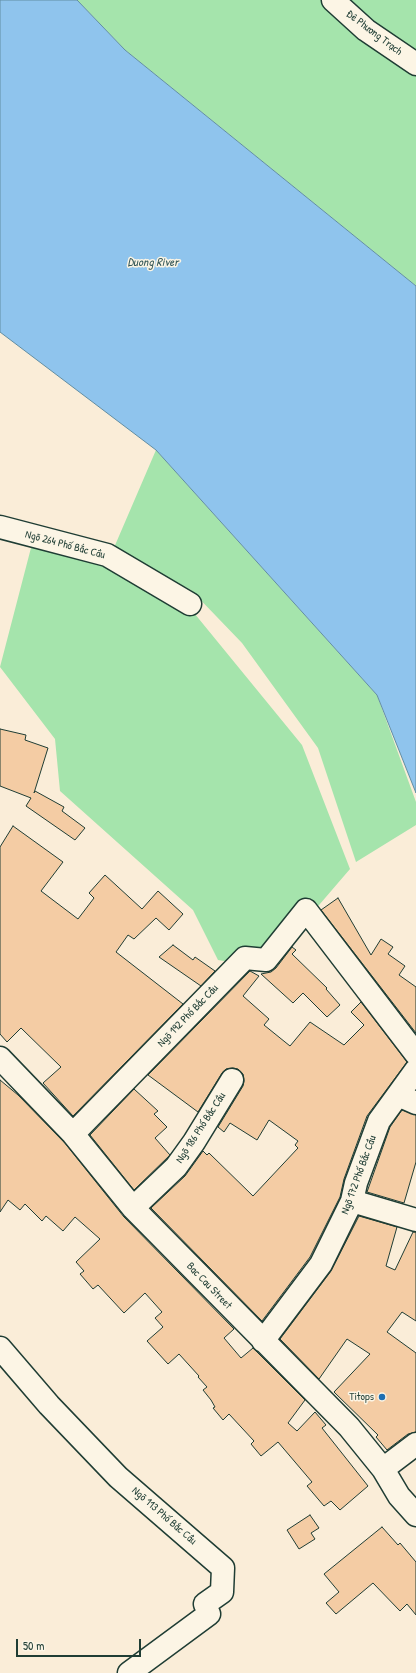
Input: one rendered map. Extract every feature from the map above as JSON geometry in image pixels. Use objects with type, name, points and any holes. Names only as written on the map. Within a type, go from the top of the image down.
[{"type":"street","name":"Đê Phương Trạch","points":[[333,0],[366,30],[416,64]]},
{"type":"street","name":"Ngõ 264 Phố Bắc Cầu","points":[[0,527],[107,556],[190,604]]},
{"type":"street","name":"Ngõ 192 Phố Bắc Cầu","points":[[73,1134],[245,958],[266,960],[306,910],[416,1054]]},
{"type":"street","name":"Bac Cau Street","points":[[0,1058],[73,1134],[133,1208],[349,1427],[383,1469],[399,1496],[416,1515]]},
{"type":"street","name":"Ngõ 172 Phố Bắc Cầu","points":[[263,1341],[320,1264],[352,1202],[356,1184],[379,1121],[407,1099],[416,1070]]},
{"type":"street","name":"Ngõ 186 Phố Bắc Cầu","points":[[133,1208],[176,1167],[194,1142],[232,1080]]},
{"type":"street","points":[[352,1202],[416,1220]]},
{"type":"street","name":"Ngõ 113 Phố Bắc Cầu","points":[[0,1348],[49,1405],[118,1477],[223,1568],[222,1592],[205,1604],[209,1614],[129,1673]]},
{"type":"street","points":[[383,1469],[416,1444]]},
{"type":"green space","points":[[77,0],[416,0],[416,286],[125,50]]},
{"type":"green space","points":[[156,450],[377,695],[416,802],[416,825],[356,862],[318,748],[242,643],[191,590],[113,550]]},
{"type":"green space","points":[[32,544],[103,559],[190,608],[302,745],[350,869],[265,968],[218,960],[193,910],[60,791],[55,739],[0,667]]},
{"type":"water","name":"Duong River","points":[[0,0],[77,0],[125,50],[416,286],[416,793],[377,695],[156,450],[0,332]]},
{"type":"building","points":[[0,729],[26,735],[25,740],[48,748],[34,793],[35,791],[64,807],[62,811],[85,828],[75,840],[26,806],[31,798],[0,786]]},
{"type":"building","points":[[13,826],[63,862],[41,891],[78,919],[94,898],[89,893],[105,875],[142,909],[158,891],[183,914],[169,930],[156,918],[134,939],[128,935],[116,952],[183,1004],[73,1116],[43,1083],[61,1067],[21,1028],[7,1042],[0,1034],[0,847]]},
{"type":"building","points":[[338,898],[371,955],[381,939],[393,947],[388,954],[405,966],[399,975],[416,987],[416,1033],[321,910]]},
{"type":"building","points":[[173,945],[193,960],[195,957],[215,971],[201,986],[159,957]]},
{"type":"building","points":[[292,947],[296,950],[292,954],[327,988],[326,989],[340,1005],[327,1017],[303,993],[293,1003],[261,974],[271,972],[276,968]]},
{"type":"building","points":[[250,971],[259,976],[243,996],[269,1019],[264,1025],[290,1046],[310,1022],[344,1045],[364,1025],[351,1012],[361,1002],[407,1062],[367,1116],[344,1179],[340,1197],[310,1257],[262,1321],[151,1208],[185,1176],[203,1151],[207,1155],[209,1153],[253,1196],[298,1148],[295,1145],[298,1141],[269,1120],[257,1140],[230,1123],[224,1132],[218,1127],[243,1086],[243,1074],[238,1069],[226,1069],[222,1073],[198,1112],[148,1075]]},
{"type":"building","points":[[0,1080],[18,1095],[64,1142],[124,1217],[234,1329],[224,1338],[241,1358],[253,1348],[305,1400],[288,1423],[297,1431],[315,1412],[326,1425],[322,1428],[368,1486],[340,1510],[331,1501],[324,1506],[307,1486],[312,1482],[278,1442],[261,1456],[251,1444],[254,1441],[229,1414],[223,1420],[213,1408],[215,1407],[203,1390],[207,1387],[179,1354],[168,1364],[147,1341],[163,1327],[155,1318],[162,1312],[145,1293],[124,1313],[98,1285],[93,1289],[80,1274],[84,1271],[76,1262],[100,1239],[75,1217],[63,1231],[46,1216],[42,1221],[25,1204],[20,1210],[8,1200],[0,1212]]},
{"type":"building","points":[[134,1089],[158,1111],[154,1114],[167,1127],[155,1138],[170,1155],[134,1190],[90,1135]]},
{"type":"building","points":[[402,1110],[416,1115],[416,1162],[404,1203],[367,1192],[390,1127]]},
{"type":"building","points":[[359,1216],[397,1227],[386,1266],[395,1270],[413,1232],[416,1232],[416,1321],[402,1312],[387,1332],[416,1353],[416,1432],[408,1434],[387,1450],[376,1437],[378,1435],[334,1392],[370,1354],[347,1339],[319,1379],[280,1339],[331,1271]]},
{"type":"building","points":[[310,1515],[319,1528],[311,1533],[315,1539],[299,1549],[287,1530]]},
{"type":"building","points":[[382,1527],[398,1545],[400,1543],[416,1562],[416,1615],[407,1604],[400,1611],[373,1583],[336,1614],[326,1603],[339,1592],[324,1574]]},
{"type":"place","name":"Titops","points":[[382,1397]]}]
